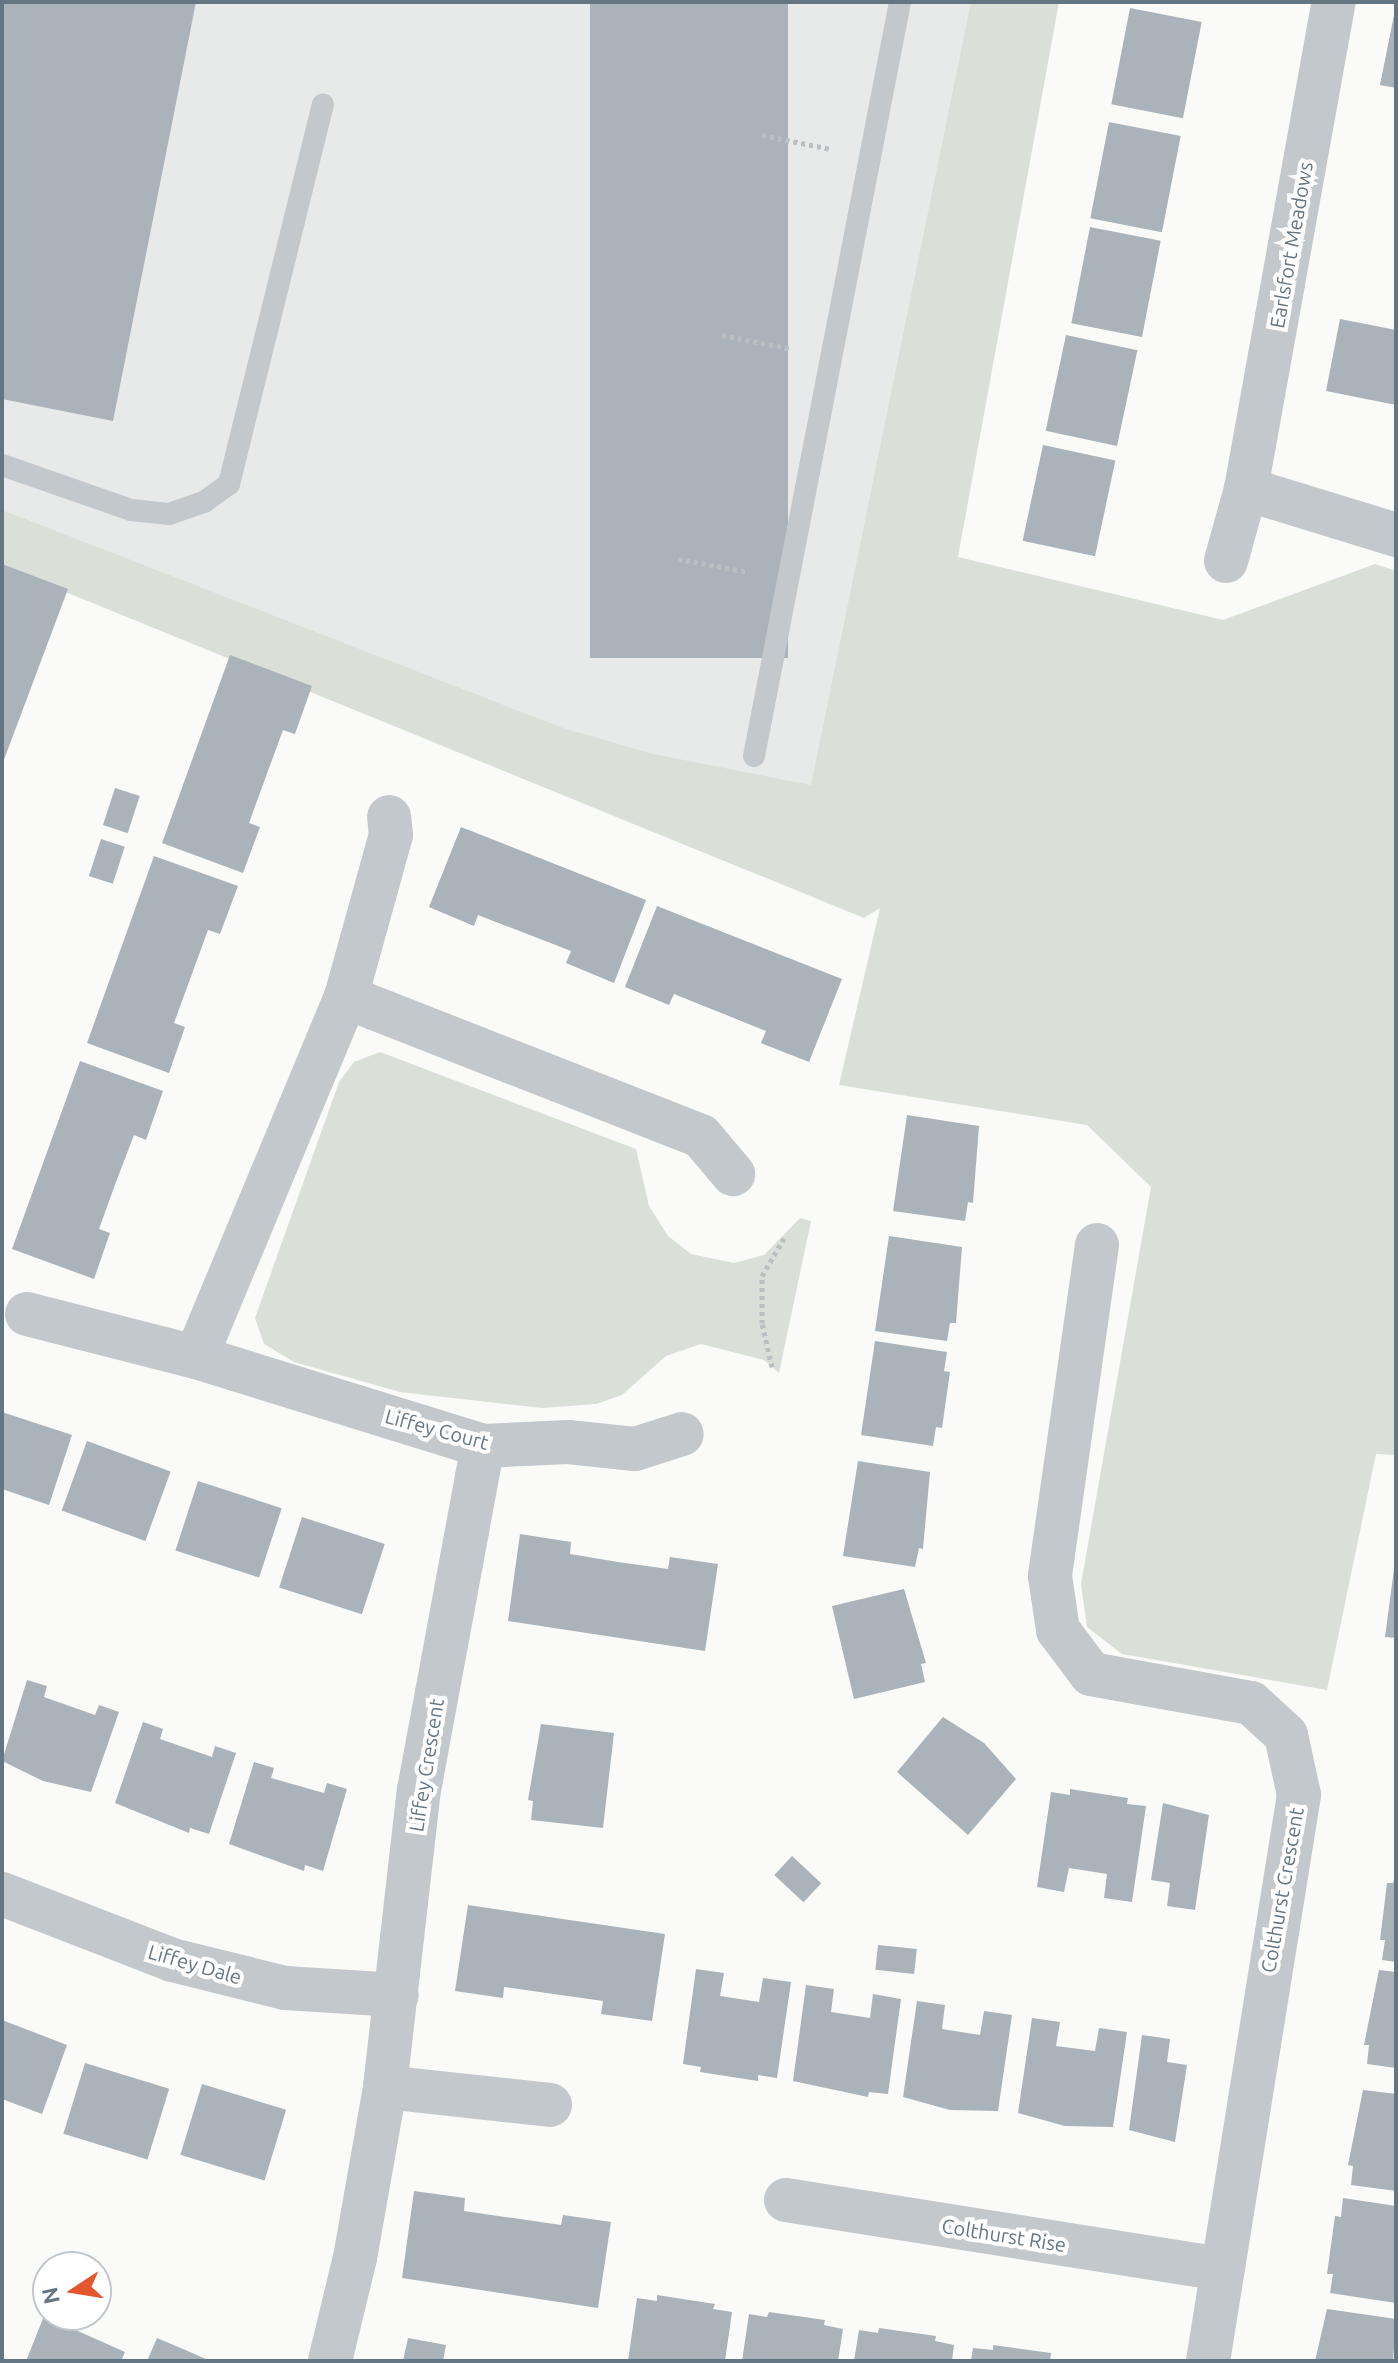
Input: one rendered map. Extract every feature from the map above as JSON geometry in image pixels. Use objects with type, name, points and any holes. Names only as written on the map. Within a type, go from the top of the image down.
[{"type":"street","name":"Earlsfort Meadows","points":[[1226,561],[1246,489],[1334,2]]},
{"type":"street","points":[[1246,489],[1396,535]]},
{"type":"street","points":[[196,1357],[346,997],[391,835],[389,817]]},
{"type":"street","points":[[346,997],[701,1136],[733,1174]]},
{"type":"street","name":"Colthurst Crescent","points":[[1097,1245],[1050,1576],[1058,1630],[1091,1674],[1251,1703],[1286,1735],[1299,1795],[1208,2361]]},
{"type":"street","name":"Liffey Court","points":[[27,1314],[196,1357],[483,1446],[568,1442],[635,1449],[682,1434]]},
{"type":"street","name":"Liffey Crescent","points":[[330,2361],[355,2258],[385,2087],[419,1790],[483,1446]]},
{"type":"street","name":"Liffey Dale","points":[[2,1894],[172,1960],[285,1988],[397,1995]]},
{"type":"street","points":[[385,2087],[550,2105]]},
{"type":"street","name":"Colthurst Rise","points":[[786,2200],[1223,2269]]},
{"type":"lane","points":[[754,756],[900,2]]},
{"type":"lane","points":[[2,465],[131,510],[169,514],[204,502],[229,484],[323,104]]},
{"type":"path","points":[[762,135],[870,157]]},
{"type":"path","points":[[722,335],[832,356]]},
{"type":"path","points":[[678,559],[789,579]]},
{"type":"path","points":[[772,1367],[762,1323],[762,1276],[784,1238]]},
{"type":"shaded area","points":[[2,2],[1045,2],[882,900],[2,520]]},
{"type":"shaded area","points":[[971,2],[1059,2],[958,557],[1223,620],[1375,564],[1396,571],[1396,1455],[1376,1454],[1327,1690],[1122,1654],[1087,1627],[1081,1584],[1151,1187],[1087,1125],[839,1085],[880,908],[864,918],[2,566],[2,510],[560,727],[653,754],[811,785]]},
{"type":"shaded area","points":[[380,1052],[636,1149],[649,1206],[668,1236],[691,1254],[734,1263],[764,1255],[800,1218],[811,1221],[779,1373],[764,1360],[701,1344],[666,1356],[622,1395],[596,1404],[542,1408],[400,1392],[294,1362],[264,1344],[255,1318],[339,1082],[354,1062]]},
{"type":"building","points":[[2,2],[196,2],[113,421],[2,399]]},
{"type":"building","points":[[590,2],[788,2],[788,658],[590,658]]},
{"type":"building","points":[[1130,8],[1202,22],[1183,118],[1111,104]]},
{"type":"building","points":[[1396,10],[1396,88],[1380,85]]},
{"type":"building","points":[[1109,122],[1181,136],[1162,232],[1090,218]]},
{"type":"building","points":[[1090,227],[1161,241],[1142,337],[1071,323]]},
{"type":"building","points":[[1340,319],[1396,330],[1396,405],[1326,391]]},
{"type":"building","points":[[1066,335],[1137,350],[1117,446],[1046,431]]},
{"type":"building","points":[[1043,445],[1115,460],[1095,556],[1023,541]]},
{"type":"building","points":[[2,564],[68,589],[2,765]]},
{"type":"building","points":[[230,655],[312,686],[295,734],[283,730],[249,823],[260,827],[243,873],[162,843]]},
{"type":"building","points":[[115,788],[140,796],[128,833],[103,825]]},
{"type":"building","points":[[461,827],[646,900],[614,983],[566,963],[571,951],[478,915],[474,926],[429,907]]},
{"type":"building","points":[[101,839],[125,847],[113,884],[89,876]]},
{"type":"building","points":[[154,856],[238,886],[220,934],[208,930],[174,1023],[185,1027],[169,1073],[87,1043]]},
{"type":"building","points":[[657,906],[842,979],[809,1062],[761,1043],[766,1031],[674,994],[669,1005],[625,987]]},
{"type":"building","points":[[80,1061],[163,1091],[146,1140],[134,1135],[116,1182],[99,1229],[110,1233],[94,1279],[12,1249]]},
{"type":"building","points":[[907,1115],[979,1126],[973,1203],[968,1202],[965,1221],[893,1211]]},
{"type":"building","points":[[889,1236],[962,1247],[956,1323],[950,1323],[947,1341],[875,1331]]},
{"type":"building","points":[[875,1341],[947,1352],[944,1371],[950,1372],[942,1428],[936,1427],[933,1446],[861,1435]]},
{"type":"building","points":[[2,1412],[72,1435],[49,1505],[2,1489]]},
{"type":"building","points":[[87,1441],[171,1471],[145,1541],[62,1511]]},
{"type":"building","points":[[858,1461],[930,1472],[923,1549],[919,1548],[915,1567],[843,1556]]},
{"type":"building","points":[[198,1481],[282,1508],[259,1578],[175,1550]]},
{"type":"building","points":[[302,1517],[385,1544],[362,1614],[279,1587]]},
{"type":"building","points":[[520,1534],[571,1542],[570,1554],[618,1562],[668,1569],[670,1557],[718,1564],[705,1651],[508,1621]]},
{"type":"building","points":[[1396,1569],[1396,1638],[1385,1637]]},
{"type":"building","points":[[904,1589],[926,1663],[921,1664],[925,1682],[854,1699],[832,1606]]},
{"type":"building","points":[[27,1680],[47,1686],[44,1697],[95,1715],[99,1705],[119,1712],[91,1792],[43,1781],[2,1761]]},
{"type":"building","points":[[943,1717],[984,1743],[1016,1779],[968,1835],[897,1772]]},
{"type":"building","points":[[143,1722],[163,1729],[160,1739],[212,1757],[215,1746],[236,1753],[209,1834],[190,1828],[189,1833],[115,1803]]},
{"type":"building","points":[[541,1724],[614,1733],[603,1828],[531,1820],[533,1801],[528,1800]]},
{"type":"building","points":[[254,1762],[274,1768],[271,1778],[324,1793],[327,1783],[347,1789],[323,1871],[305,1865],[304,1871],[229,1844]]},
{"type":"building","points":[[1070,1789],[1128,1798],[1127,1804],[1146,1806],[1132,1902],[1104,1898],[1107,1874],[1069,1868],[1064,1892],[1037,1887],[1051,1792],[1070,1795]]},
{"type":"building","points":[[1163,1803],[1209,1815],[1195,1910],[1167,1906],[1170,1883],[1151,1880]]},
{"type":"building","points":[[792,1856],[821,1883],[804,1902],[774,1875]]},
{"type":"building","points":[[1396,1873],[1396,1962],[1382,1960],[1385,1940],[1380,1940],[1387,1883],[1393,1883]]},
{"type":"building","points":[[468,1905],[665,1934],[652,2021],[601,2014],[603,2001],[504,1987],[503,1998],[455,1991]]},
{"type":"building","points":[[878,1945],[917,1949],[914,1974],[875,1970]]},
{"type":"building","points":[[696,1969],[724,1973],[720,1996],[759,2002],[763,1978],[791,1982],[777,2078],[758,2075],[758,2081],[700,2072],[701,2067],[683,2064]]},
{"type":"building","points":[[1379,1970],[1396,1972],[1396,2068],[1367,2064],[1369,2045],[1364,2045]]},
{"type":"building","points":[[806,1985],[834,1989],[831,2012],[870,2018],[873,1994],[901,1999],[888,2094],[869,2092],[868,2097],[793,2081]]},
{"type":"building","points":[[917,2001],[945,2005],[942,2029],[980,2035],[984,2011],[1012,2015],[998,2111],[950,2110],[903,2097]]},
{"type":"building","points":[[1032,2018],[1060,2022],[1056,2046],[1095,2051],[1099,2028],[1127,2032],[1113,2127],[1065,2126],[1018,2113]]},
{"type":"building","points":[[2,2020],[67,2045],[42,2114],[2,2099]]},
{"type":"building","points":[[1142,2035],[1170,2039],[1167,2062],[1187,2065],[1175,2142],[1129,2130]]},
{"type":"building","points":[[85,2063],[169,2089],[148,2159],[63,2134]]},
{"type":"building","points":[[202,2084],[286,2110],[265,2180],[180,2155]]},
{"type":"building","points":[[1363,2090],[1396,2094],[1396,2191],[1351,2185],[1353,2166],[1348,2165]]},
{"type":"building","points":[[414,2191],[465,2198],[464,2211],[561,2225],[563,2215],[611,2222],[598,2308],[402,2278]]},
{"type":"building","points":[[1343,2198],[1396,2206],[1396,2303],[1330,2293],[1333,2274],[1327,2274],[1335,2216],[1341,2217]]},
{"type":"building","points":[[657,2295],[715,2304],[713,2309],[732,2312],[725,2361],[628,2361],[637,2298],[657,2301]]},
{"type":"building","points":[[1327,2309],[1396,2319],[1393,2361],[1315,2361]]},
{"type":"building","points":[[769,2312],[825,2320],[824,2325],[843,2329],[838,2361],[742,2361],[749,2314],[767,2317]]},
{"type":"building","points":[[879,2328],[936,2336],[935,2341],[954,2345],[952,2361],[854,2361],[859,2330],[878,2333]]},
{"type":"building","points":[[38,2331],[78,2331],[125,2352],[121,2361],[26,2361]]},
{"type":"building","points":[[157,2338],[197,2355],[210,2361],[147,2361]]},
{"type":"building","points":[[408,2338],[446,2345],[443,2361],[403,2361]]},
{"type":"building","points":[[993,2345],[1051,2353],[1050,2361],[971,2361],[973,2348],[993,2350]]}]
